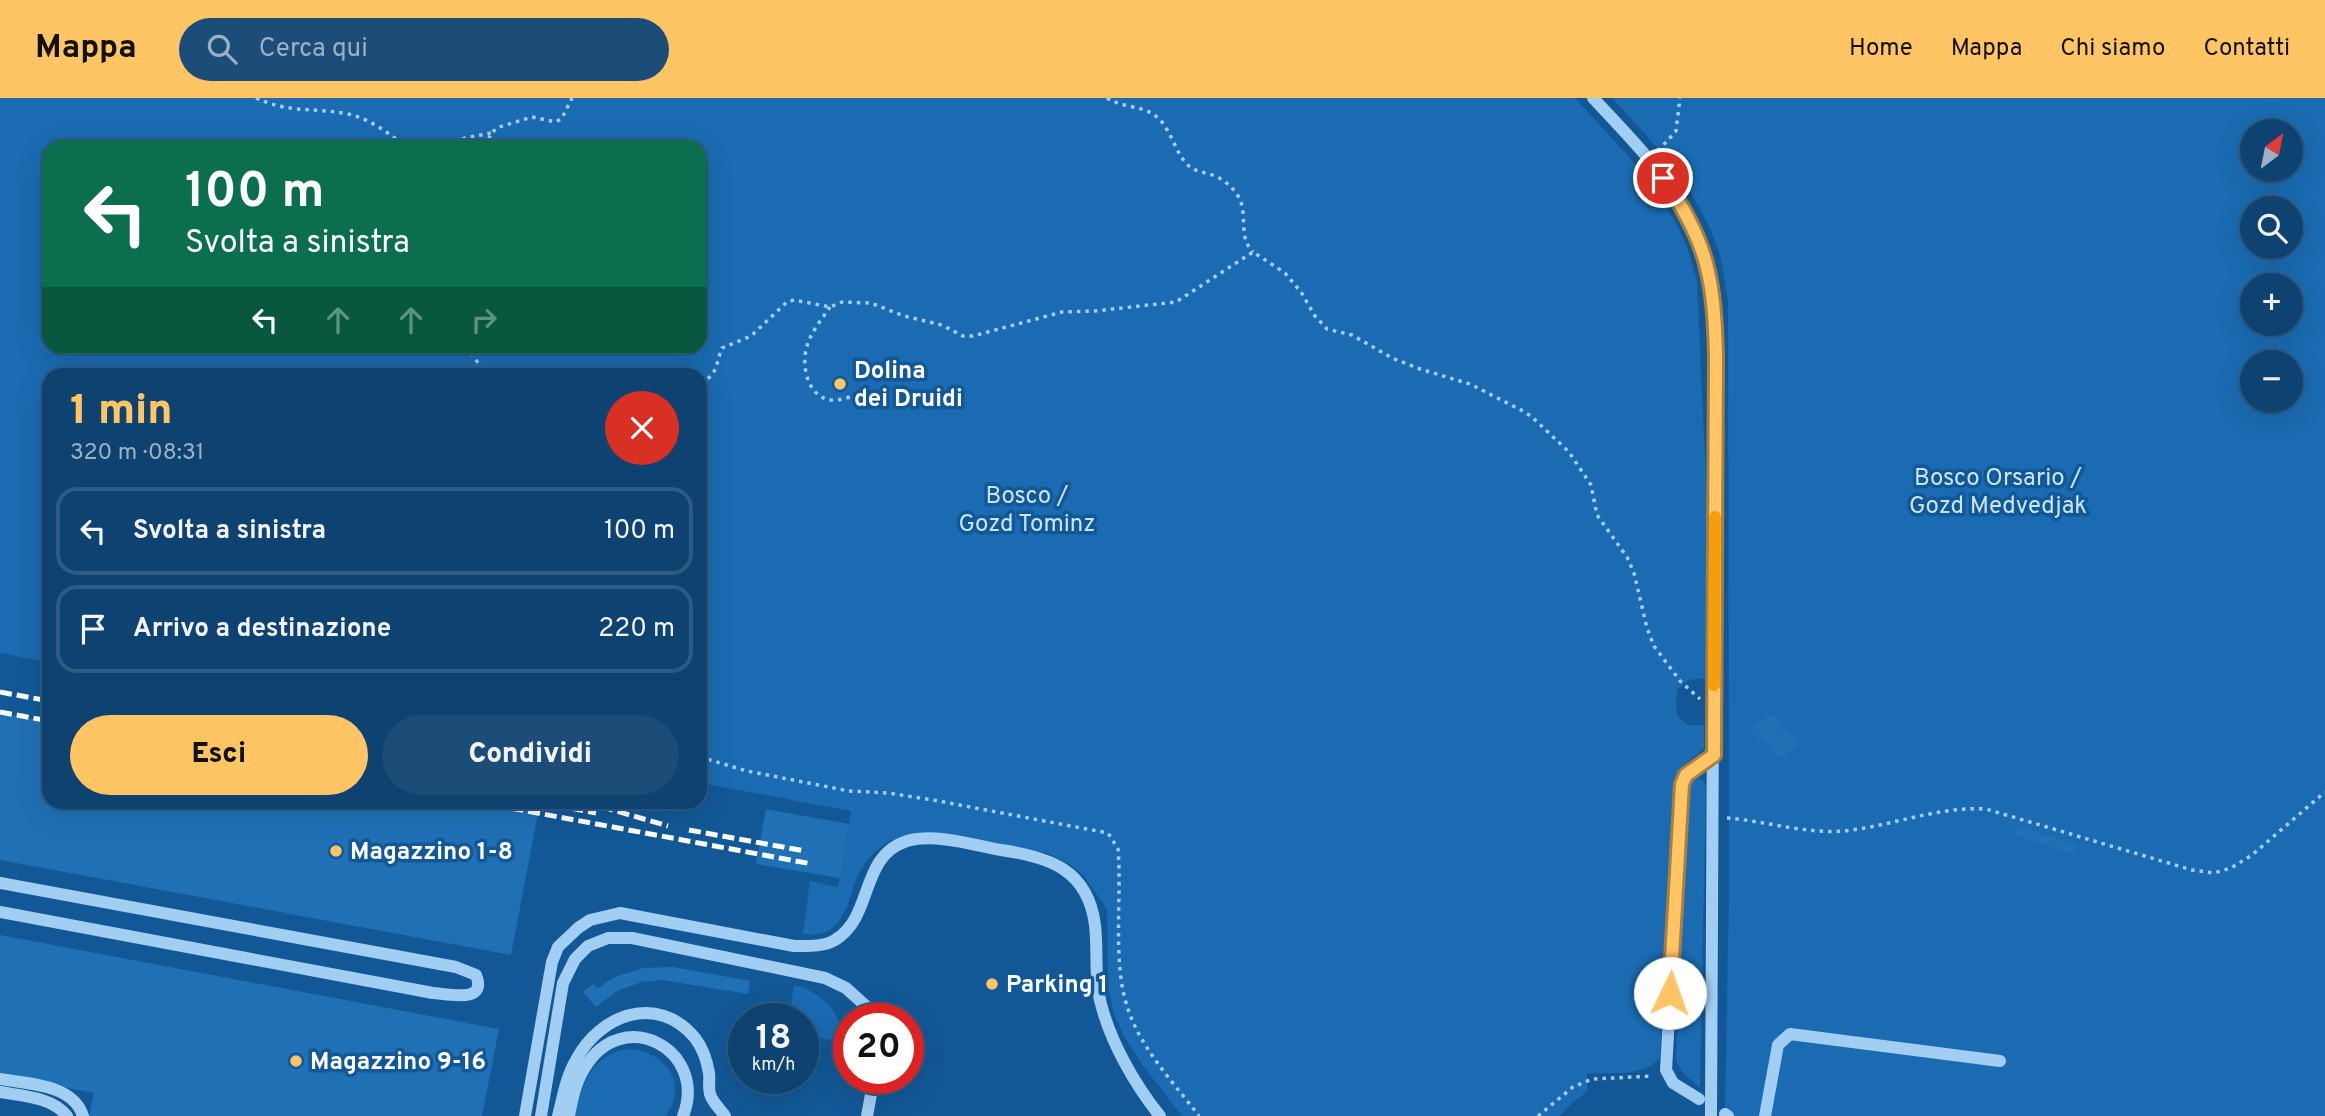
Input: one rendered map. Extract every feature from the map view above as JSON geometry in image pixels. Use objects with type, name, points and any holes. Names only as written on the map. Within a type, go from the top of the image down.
[{"type":"street","points":[[1593,98],[1650,161],[1681,204],[1697,232],[1708,264],[1715,308],[1711,1116]]},
{"type":"street","points":[[1699,1098],[1674,1083],[1666,1070],[1682,784],[1686,775],[1714,755]]},
{"type":"street","points":[[525,1116],[552,962],[558,947],[578,928],[590,920],[620,913],[794,946],[816,946],[834,941],[849,928],[881,859],[893,848],[908,841],[925,839],[946,840],[1034,856],[1066,870],[1082,884],[1090,901],[1095,925],[1101,1003],[1122,1056],[1160,1116]]},
{"type":"street","points":[[0,883],[456,967],[476,975],[479,985],[475,992],[467,996],[433,993],[0,912]]},
{"type":"street","points":[[541,1116],[564,983],[575,959],[588,946],[608,938],[632,938],[825,978],[846,988],[860,1003]]},
{"type":"street","points":[[558,1116],[569,1075],[585,1045],[605,1026],[629,1014],[642,1012],[662,1016],[695,1038],[709,1070],[710,1096],[725,1116]]},
{"type":"street","points":[[1765,1116],[1778,1045],[1790,1034],[2000,1061]]},
{"type":"street","points":[[569,1116],[577,1082],[593,1057],[602,1047],[621,1038],[633,1036],[643,1036],[667,1049],[686,1072],[690,1092],[683,1116]]},
{"type":"street","points":[[0,1079],[43,1087],[71,1097],[79,1105],[83,1116]]},
{"type":"street","points":[[0,1092],[36,1098],[59,1108],[66,1116]]},
{"type":"street","points":[[867,1116],[871,1094]]},
{"type":"path","points":[[257,98],[288,110],[348,114],[374,124],[396,140]]},
{"type":"path","points":[[455,140],[491,133],[499,127],[532,117],[556,122],[562,118],[572,98]]},
{"type":"path","points":[[1107,98],[1154,115],[1168,132],[1187,165],[1218,177],[1232,188],[1241,202],[1244,236],[1253,252],[1285,273],[1327,329],[1352,335],[1392,358],[1420,369],[1470,384],[1531,416],[1569,452],[1593,492],[1597,515],[1627,557],[1654,646],[1696,698],[1714,706]]},
{"type":"path","points":[[1650,161],[1676,131],[1680,98]]},
{"type":"path","points":[[488,140],[491,133]]},
{"type":"path","points":[[707,380],[715,371],[722,348],[751,337],[787,302],[794,300],[830,307],[842,302],[871,303],[904,316],[942,325],[963,336],[973,336],[1062,312],[1176,302],[1253,252]]},
{"type":"path","points":[[830,307],[807,343],[804,358],[806,376],[816,393],[825,399],[835,401],[853,396]]},
{"type":"path","points":[[707,759],[747,771],[849,791],[888,793],[933,800],[1108,833],[1118,849],[1121,974],[1127,1008],[1149,1050],[1199,1116]]},
{"type":"path","points":[[1714,817],[1812,830],[1842,831],[1962,808],[1986,809],[2192,870],[2214,873],[2231,868],[2252,855],[2325,792]]},
{"type":"path","points":[[1538,1116],[1573,1087],[1592,1079],[1646,1077],[1666,1070]]},
{"type":"green space","name":"Bosco / Gozd Tominz","points":[[0,98],[1575,98],[1636,165],[1662,201],[1684,240],[1697,282],[1710,565],[1708,665],[1706,678],[1688,680],[1677,690],[1678,717],[1688,725],[1704,725],[1704,748],[1678,770],[1676,780],[1660,1057],[1645,1069],[1626,1073],[1587,1074],[1587,1092],[1559,1116],[1182,1116],[1141,1063],[1114,1014],[1108,985],[1107,909],[1083,875],[1047,853],[937,833],[915,833],[894,839],[876,851],[862,868],[838,923],[818,934],[803,934],[810,881],[838,887],[851,811],[707,784],[707,368],[42,368],[42,661],[0,653]]},
{"type":"green space","name":"Bosco Orsario / Gozd Medvedjak","points":[[1612,98],[2325,98],[2325,1116],[1725,1116],[1729,885],[1728,299],[1719,252],[1708,225],[1686,185]]},
{"type":"green space","points":[[1700,778],[1706,787],[1700,1088],[1682,1072],[1676,1060],[1688,791],[1691,782]]},
{"type":"green space","points":[[794,985],[813,993],[829,1005],[833,1011],[833,1040],[819,1038],[819,1003],[791,1003]]},
{"type":"green space","points":[[627,1049],[652,1055],[669,1070],[675,1092],[665,1116],[575,1116],[580,1093],[590,1073],[605,1057]]},
{"type":"building","name":"Magazzino 1-8","points":[[0,713],[42,721],[42,809],[516,809],[538,813],[511,955],[0,860]]},
{"type":"building","points":[[1771,714],[1774,718],[1778,716],[1784,723],[1777,735],[1787,727],[1799,744],[1779,759],[1762,736],[1758,739],[1750,729]]},
{"type":"building","points":[[766,809],[849,824],[840,878],[756,864]]},
{"type":"building","points":[[2017,826],[2077,845],[2074,854],[2015,836]]},
{"type":"building","name":"Magazzino 9-16","points":[[0,935],[499,1029],[482,1116],[89,1116],[94,1093],[0,1075]]},
{"type":"building","points":[[673,967],[750,981],[748,994],[663,980],[642,982],[617,991],[596,1007],[583,992],[593,984],[598,988],[615,977],[643,968]]},
{"type":"railway","points":[[0,692],[42,700]]},
{"type":"railway","points":[[0,712],[42,720]]},
{"type":"railway","points":[[516,809],[812,864]]},
{"type":"railway","points":[[575,809],[596,813]]},
{"type":"railway","points":[[609,809],[668,826]]},
{"type":"railway","points":[[689,830],[805,851]]},
{"type":"slow traffic","points":[[1714,685],[1715,517]]},
{"type":"place","name":"Dolina dei Druidi","points":[[840,384]]},
{"type":"place","name":"Magazzino 1-8","points":[[336,851]]},
{"type":"place","name":"Parking 1","points":[[992,984]]},
{"type":"place","name":"Magazzino 9-16","points":[[296,1061]]},
{"type":"route","points":[[1663,178],[1697,232],[1708,264],[1715,308],[1716,356],[1714,755],[1686,775],[1682,784],[1670,993]]}]
